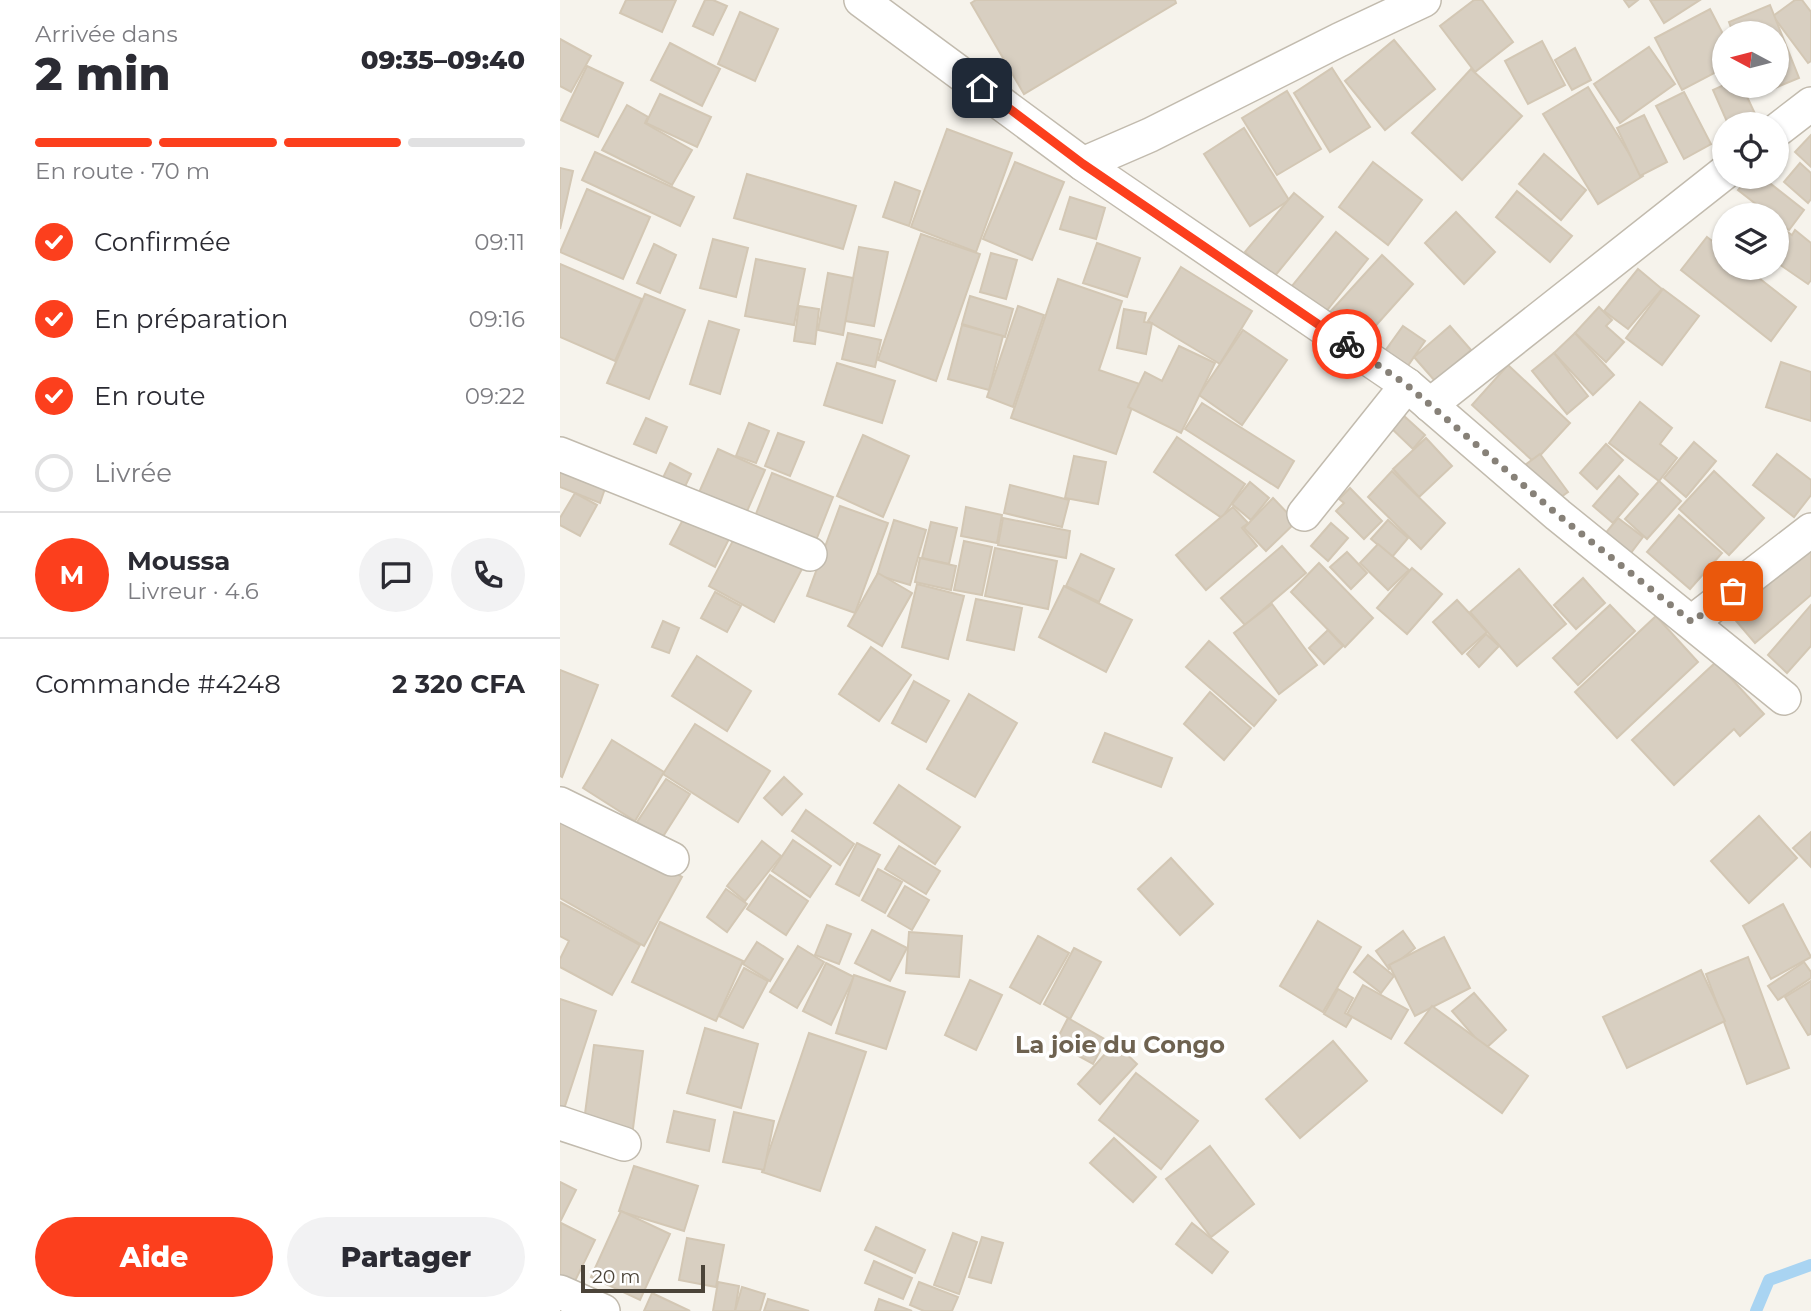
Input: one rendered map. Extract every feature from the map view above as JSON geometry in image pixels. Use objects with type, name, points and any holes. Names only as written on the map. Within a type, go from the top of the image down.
[{"type":"street","points":[[870,2],[1083,164],[1418,395],[1558,515],[1784,698]]},
{"type":"street","points":[[1083,164],[1150,135],[1418,2]]},
{"type":"street","points":[[1789,121],[1811,104]]},
{"type":"street","points":[[1304,514],[1418,395],[1712,182]]},
{"type":"street","points":[[560,454],[810,554]]},
{"type":"street","points":[[1692,622],[1811,530]]},
{"type":"street","points":[[560,804],[672,859]]},
{"type":"street","points":[[560,1122],[624,1144]]},
{"type":"street","points":[[560,1292],[603,1311]]},
{"type":"building","points":[[626,0],[676,0],[662,32],[620,13]]},
{"type":"building","points":[[705,0],[713,0],[727,6],[713,35],[693,26]]},
{"type":"building","points":[[976,0],[1175,0],[1176,3],[1024,94],[971,3]]},
{"type":"building","points":[[1474,0],[1482,0],[1513,42],[1475,72],[1440,26]]},
{"type":"building","points":[[1624,0],[1638,0],[1629,7]]},
{"type":"building","points":[[1650,0],[1700,0],[1664,23]]},
{"type":"building","points":[[1795,0],[1802,0],[1811,12],[1811,61],[1808,63],[1789,37],[1789,21],[1777,21],[1773,16]]},
{"type":"building","points":[[1770,5],[1776,21],[1731,21]]},
{"type":"building","points":[[1710,9],[1716,21],[1712,21],[1712,74],[1682,90],[1655,38]]},
{"type":"building","points":[[740,12],[778,29],[755,81],[718,64]]},
{"type":"building","points":[[560,39],[591,56],[571,92],[560,86]]},
{"type":"building","points":[[1394,40],[1435,89],[1385,130],[1345,81]]},
{"type":"building","points":[[1542,41],[1565,85],[1528,104],[1505,61]]},
{"type":"building","points":[[670,43],[720,69],[702,106],[651,80]]},
{"type":"building","points":[[1649,47],[1675,84],[1620,123],[1594,84]]},
{"type":"building","points":[[1575,48],[1591,80],[1572,90],[1555,60]]},
{"type":"building","points":[[1789,53],[1799,78],[1789,82]]},
{"type":"building","points":[[587,66],[623,83],[598,137],[561,120]]},
{"type":"building","points":[[1332,68],[1370,127],[1330,152],[1294,93]]},
{"type":"building","points":[[1471,69],[1522,116],[1462,180],[1412,133]]},
{"type":"building","points":[[1588,87],[1643,176],[1598,204],[1543,114]]},
{"type":"building","points":[[1287,91],[1321,149],[1277,175],[1242,118]]},
{"type":"building","points":[[1684,92],[1711,144],[1684,159],[1656,106]]},
{"type":"building","points":[[660,94],[711,117],[697,147],[646,123]]},
{"type":"building","points":[[1717,98],[1748,98],[1754,112],[1723,112]]},
{"type":"building","points":[[627,105],[648,117],[645,123],[692,150],[672,185],[602,150]]},
{"type":"building","points":[[1644,115],[1667,162],[1640,176],[1617,128]]},
{"type":"building","points":[[1244,128],[1289,200],[1250,226],[1204,154]]},
{"type":"building","points":[[947,129],[1012,153],[976,252],[911,227]]},
{"type":"building","points":[[1811,135],[1811,167],[1795,152]]},
{"type":"building","points":[[595,152],[694,197],[680,226],[582,180]]},
{"type":"building","points":[[1544,154],[1586,190],[1561,220],[1519,184]]},
{"type":"building","points":[[1015,162],[1064,182],[1032,260],[983,239]]},
{"type":"building","points":[[1373,162],[1422,200],[1388,245],[1339,207]]},
{"type":"building","points":[[1800,163],[1811,173],[1811,199],[1808,203],[1789,186],[1789,176]]},
{"type":"building","points":[[560,168],[573,171],[560,229]]},
{"type":"building","points":[[747,174],[856,206],[843,249],[734,218]]},
{"type":"building","points":[[895,182],[920,191],[909,226],[883,217]]},
{"type":"building","points":[[587,189],[650,217],[623,279],[560,252]]},
{"type":"building","points":[[1777,189],[1804,210],[1789,230],[1789,203],[1755,203],[1738,190]]},
{"type":"building","points":[[1517,191],[1572,236],[1550,262],[1496,217]]},
{"type":"building","points":[[1294,193],[1323,217],[1274,277],[1245,252]]},
{"type":"building","points":[[1070,197],[1105,208],[1096,239],[1060,229]]},
{"type":"building","points":[[1456,212],[1495,252],[1464,284],[1425,243]]},
{"type":"building","points":[[1795,230],[1811,243],[1811,280],[1808,284],[1789,271],[1789,233],[1792,235]]},
{"type":"building","points":[[1336,232],[1368,259],[1320,319],[1287,292]]},
{"type":"building","points":[[921,234],[980,254],[936,381],[878,360]]},
{"type":"building","points":[[1707,237],[1712,241],[1712,280],[1761,280],[1796,307],[1771,341],[1681,270]]},
{"type":"building","points":[[713,239],[748,248],[736,297],[700,288]]},
{"type":"building","points":[[1097,243],[1140,258],[1127,297],[1083,283]]},
{"type":"building","points":[[654,244],[676,255],[660,293],[637,283]]},
{"type":"building","points":[[859,247],[888,252],[874,326],[845,321]]},
{"type":"building","points":[[991,253],[1017,260],[1006,299],[980,292]]},
{"type":"building","points":[[1382,255],[1413,284],[1362,341],[1330,312]]},
{"type":"building","points":[[756,259],[805,269],[794,325],[745,316]]},
{"type":"building","points":[[560,264],[642,299],[615,361],[560,337]]},
{"type":"building","points":[[1181,267],[1252,311],[1220,364],[1148,321]]},
{"type":"building","points":[[1638,269],[1662,289],[1628,329],[1604,311]]},
{"type":"building","points":[[828,273],[853,278],[843,335],[818,330]]},
{"type":"building","points":[[1058,279],[1122,301],[1099,370],[1140,384],[1116,454],[1011,418]]},
{"type":"building","points":[[1663,289],[1699,316],[1662,365],[1626,338]]},
{"type":"building","points":[[645,294],[685,310],[649,399],[607,383]]},
{"type":"building","points":[[970,296],[1013,309],[1005,337],[962,324]]},
{"type":"building","points":[[799,306],[819,309],[815,344],[794,341]]},
{"type":"building","points":[[1018,306],[1044,315],[1013,407],[987,397]]},
{"type":"building","points":[[1599,307],[1612,320],[1606,326],[1624,342],[1606,362],[1575,333]]},
{"type":"building","points":[[1124,309],[1146,313],[1144,322],[1152,323],[1146,354],[1117,348]]},
{"type":"building","points":[[709,321],[739,330],[720,394],[690,384]]},
{"type":"building","points":[[962,325],[1003,336],[989,390],[948,379]]},
{"type":"building","points":[[1403,326],[1425,341],[1407,367],[1385,351]]},
{"type":"building","points":[[1450,326],[1471,350],[1435,381],[1414,357]]},
{"type":"building","points":[[1243,330],[1287,360],[1242,425],[1199,395]]},
{"type":"building","points":[[848,333],[881,340],[875,367],[842,359]]},
{"type":"building","points":[[1575,333],[1614,375],[1593,395],[1554,353]]},
{"type":"building","points":[[1179,346],[1215,363],[1181,433],[1128,407],[1145,372],[1162,381]]},
{"type":"building","points":[[1554,353],[1588,396],[1567,414],[1532,371]]},
{"type":"building","points":[[1781,362],[1811,372],[1811,421],[1766,407]]},
{"type":"building","points":[[837,363],[895,381],[882,423],[824,405]]},
{"type":"building","points":[[1508,365],[1570,423],[1534,462],[1472,405]]},
{"type":"building","points":[[1640,402],[1672,428],[1660,444],[1677,458],[1659,481],[1609,443]]},
{"type":"building","points":[[1202,403],[1294,461],[1278,488],[1185,429]]},
{"type":"building","points":[[1403,415],[1425,435],[1413,449],[1391,428]]},
{"type":"building","points":[[646,418],[667,427],[656,453],[634,444]]},
{"type":"building","points":[[749,423],[769,431],[756,463],[736,456]]},
{"type":"building","points":[[778,433],[804,442],[790,476],[765,466]]},
{"type":"building","points":[[863,435],[909,456],[883,517],[837,496]]},
{"type":"building","points":[[1177,437],[1245,484],[1222,518],[1154,472]]},
{"type":"building","points":[[1426,438],[1452,466],[1419,497],[1393,469]]},
{"type":"building","points":[[1694,442],[1716,461],[1686,497],[1664,478]]},
{"type":"building","points":[[1606,444],[1623,460],[1597,489],[1580,473]]},
{"type":"building","points":[[718,449],[765,470],[741,525],[694,504]]},
{"type":"building","points":[[1540,454],[1568,492],[1540,512],[1513,474]]},
{"type":"building","points":[[1777,454],[1811,480],[1811,495],[1794,517],[1753,485]]},
{"type":"building","points":[[560,456],[610,474],[600,503],[560,487]]},
{"type":"building","points":[[1074,456],[1106,462],[1098,504],[1065,498]]},
{"type":"building","points":[[670,463],[691,474],[680,497],[659,486]]},
{"type":"building","points":[[1392,471],[1445,523],[1421,549],[1368,497]]},
{"type":"building","points":[[1714,471],[1764,518],[1729,555],[1679,509]]},
{"type":"building","points":[[772,473],[833,497],[813,548],[752,524]]},
{"type":"building","points":[[1619,476],[1638,494],[1613,523],[1593,506]]},
{"type":"building","points":[[1659,481],[1681,501],[1647,539],[1625,519]]},
{"type":"building","points":[[1250,482],[1269,498],[1251,520],[1232,504]]},
{"type":"building","points":[[1010,485],[1069,500],[1062,527],[1004,513]]},
{"type":"building","points":[[1350,488],[1382,521],[1364,539],[1336,511],[1344,503],[1339,499]]},
{"type":"building","points":[[575,493],[597,505],[580,536],[560,525],[560,518]]},
{"type":"building","points":[[1273,498],[1296,522],[1266,551],[1244,528]]},
{"type":"building","points":[[840,506],[888,523],[855,613],[807,596]]},
{"type":"building","points":[[966,507],[1002,515],[997,543],[961,536]]},
{"type":"building","points":[[1233,507],[1248,523],[1242,528],[1257,546],[1206,590],[1176,555]]},
{"type":"building","points":[[688,510],[732,533],[715,567],[670,544]]},
{"type":"building","points":[[1679,515],[1722,553],[1690,589],[1647,552]]},
{"type":"building","points":[[1003,518],[1070,531],[1066,558],[998,545]]},
{"type":"building","points":[[1618,518],[1643,537],[1630,554],[1604,535]]},
{"type":"building","points":[[894,520],[926,530],[910,585],[877,575]]},
{"type":"building","points":[[1388,520],[1408,538],[1392,557],[1371,539]]},
{"type":"building","points":[[931,522],[957,528],[949,564],[922,558]]},
{"type":"building","points":[[1331,523],[1348,538],[1328,561],[1311,546]]},
{"type":"building","points":[[737,533],[802,569],[774,622],[709,586]]},
{"type":"building","points":[[1811,537],[1811,595],[1755,643],[1726,609]]},
{"type":"building","points":[[964,541],[992,547],[982,595],[954,590]]},
{"type":"building","points":[[1378,544],[1409,570],[1388,590],[1360,563]]},
{"type":"building","points":[[1282,546],[1306,573],[1245,625],[1221,598]]},
{"type":"building","points":[[995,548],[1057,561],[1048,609],[985,596]]},
{"type":"building","points":[[1347,552],[1367,573],[1351,589],[1330,567]]},
{"type":"building","points":[[1081,554],[1114,569],[1099,602],[1066,586]]},
{"type":"building","points":[[920,558],[956,566],[951,590],[915,582]]},
{"type":"building","points":[[1319,563],[1373,618],[1345,647],[1291,592]]},
{"type":"building","points":[[1412,568],[1442,594],[1407,634],[1377,608]]},
{"type":"building","points":[[1519,569],[1566,624],[1517,666],[1470,612]]},
{"type":"building","points":[[878,573],[912,593],[882,646],[848,626]]},
{"type":"building","points":[[1583,578],[1605,603],[1576,629],[1554,605]]},
{"type":"building","points":[[917,584],[964,596],[948,659],[902,647]]},
{"type":"building","points":[[1064,586],[1132,620],[1106,672],[1039,637]]},
{"type":"building","points":[[715,592],[741,606],[727,632],[701,618]]},
{"type":"building","points":[[976,599],[1022,608],[1014,650],[967,640]]},
{"type":"building","points":[[1457,600],[1487,632],[1462,654],[1433,622]]},
{"type":"building","points":[[1272,604],[1317,665],[1279,694],[1234,633]]},
{"type":"building","points":[[1610,605],[1635,631],[1578,685],[1553,658]]},
{"type":"building","points":[[1811,605],[1811,646],[1787,673],[1768,655]]},
{"type":"building","points":[[1656,616],[1698,662],[1617,738],[1575,692]]},
{"type":"building","points":[[663,621],[679,628],[669,653],[652,647]]},
{"type":"building","points":[[1328,630],[1343,646],[1324,664],[1309,648]]},
{"type":"building","points":[[1486,634],[1499,646],[1479,667],[1467,654]]},
{"type":"building","points":[[1209,641],[1276,700],[1254,726],[1186,667]]},
{"type":"building","points":[[871,647],[911,675],[879,721],[839,694]]},
{"type":"building","points":[[697,656],[751,691],[727,731],[672,696]]},
{"type":"building","points":[[1716,662],[1764,714],[1740,736],[1734,729],[1674,785],[1632,740]]},
{"type":"building","points":[[560,670],[598,685],[562,777],[560,776]]},
{"type":"building","points":[[914,681],[949,701],[926,742],[892,723]]},
{"type":"building","points":[[1210,692],[1251,728],[1224,760],[1184,724]]},
{"type":"building","points":[[969,694],[1017,723],[975,797],[927,769]]},
{"type":"building","points":[[695,724],[770,771],[738,822],[663,774]]},
{"type":"building","points":[[1105,733],[1172,758],[1161,787],[1093,762]]},
{"type":"building","points":[[612,740],[664,772],[635,821],[583,788]]},
{"type":"building","points":[[784,777],[802,794],[782,815],[764,798]]},
{"type":"building","points":[[666,779],[690,794],[662,838],[637,822]]},
{"type":"building","points":[[899,785],[960,827],[935,864],[874,823]]},
{"type":"building","points":[[560,808],[682,877],[644,946],[560,898]]},
{"type":"building","points":[[806,810],[854,844],[840,865],[792,831]]},
{"type":"building","points":[[1759,816],[1797,858],[1749,903],[1711,861]]},
{"type":"building","points":[[1811,832],[1811,867],[1793,848]]},
{"type":"building","points":[[793,840],[831,866],[810,897],[772,871]]},
{"type":"building","points":[[762,841],[781,856],[745,901],[727,886]]},
{"type":"building","points":[[857,843],[880,855],[859,896],[836,884]]},
{"type":"building","points":[[899,846],[940,871],[926,894],[885,869]]},
{"type":"building","points":[[1171,858],[1213,904],[1180,935],[1138,889]]},
{"type":"building","points":[[878,869],[902,882],[885,913],[862,900]]},
{"type":"building","points":[[770,875],[808,901],[786,935],[747,909]]},
{"type":"building","points":[[905,886],[929,900],[912,930],[888,916]]},
{"type":"building","points":[[726,889],[747,904],[727,932],[707,917]]},
{"type":"building","points":[[560,902],[640,945],[612,995],[560,967],[560,959],[569,941],[560,936]]},
{"type":"building","points":[[1783,904],[1811,957],[1771,979],[1743,926]]},
{"type":"building","points":[[1318,921],[1361,947],[1323,1012],[1280,986]]},
{"type":"building","points":[[660,922],[743,961],[716,1021],[632,982]]},
{"type":"building","points":[[827,925],[851,934],[839,964],[815,955]]},
{"type":"building","points":[[872,930],[907,948],[890,981],[855,963]]},
{"type":"building","points":[[1403,931],[1415,948],[1389,969],[1376,951]]},
{"type":"building","points":[[909,932],[962,936],[959,977],[906,973]]},
{"type":"building","points":[[1038,936],[1069,953],[1040,1004],[1010,987]]},
{"type":"building","points":[[1444,937],[1470,988],[1415,1016],[1389,965]]},
{"type":"building","points":[[757,942],[783,959],[770,981],[743,964]]},
{"type":"building","points":[[798,946],[824,962],[797,1008],[770,992]]},
{"type":"building","points":[[1074,948],[1101,962],[1070,1019],[1044,1004]]},
{"type":"building","points":[[1368,955],[1394,976],[1381,993],[1354,972]]},
{"type":"building","points":[[1748,957],[1789,1068],[1747,1084],[1706,974]]},
{"type":"building","points":[[1804,962],[1811,972],[1811,978],[1778,1000],[1768,986]]},
{"type":"building","points":[[826,963],[854,977],[831,1025],[803,1011]]},
{"type":"building","points":[[744,968],[768,981],[743,1028],[719,1016]]},
{"type":"building","points":[[1701,970],[1725,1021],[1627,1068],[1603,1017]]},
{"type":"building","points":[[854,975],[905,992],[886,1049],[836,1033]]},
{"type":"building","points":[[970,980],[1002,995],[976,1050],[945,1035]]},
{"type":"building","points":[[1811,981],[1811,1034],[1808,1035],[1785,997]]},
{"type":"building","points":[[1363,985],[1408,1010],[1391,1039],[1347,1014]]},
{"type":"building","points":[[1338,989],[1353,998],[1345,1013],[1352,1017],[1346,1027],[1324,1014]]},
{"type":"building","points":[[1474,993],[1506,1030],[1485,1049],[1452,1011]]},
{"type":"building","points":[[560,999],[596,1011],[563,1112],[560,1111]]},
{"type":"building","points":[[1432,1006],[1528,1076],[1502,1113],[1405,1043]]},
{"type":"building","points":[[1068,1018],[1106,1040],[1093,1064],[1055,1043]]},
{"type":"building","points":[[705,1028],[758,1044],[741,1108],[687,1093]]},
{"type":"building","points":[[809,1033],[866,1052],[820,1191],[762,1172]]},
{"type":"building","points":[[1333,1041],[1367,1081],[1300,1138],[1266,1099]]},
{"type":"building","points":[[1115,1043],[1137,1064],[1100,1104],[1078,1084]]},
{"type":"building","points":[[594,1045],[643,1051],[632,1136],[583,1129]]},
{"type":"building","points":[[1136,1073],[1198,1121],[1161,1169],[1099,1120]]},
{"type":"building","points":[[674,1111],[715,1120],[709,1151],[667,1142]]},
{"type":"building","points":[[734,1112],[774,1121],[764,1170],[723,1162]]},
{"type":"building","points":[[1114,1138],[1156,1177],[1133,1202],[1090,1163]]},
{"type":"building","points":[[1210,1146],[1254,1204],[1211,1237],[1166,1179]]},
{"type":"building","points":[[634,1166],[698,1186],[684,1231],[619,1211]]},
{"type":"building","points":[[560,1182],[576,1190],[560,1222]]},
{"type":"building","points":[[621,1211],[670,1234],[640,1300],[591,1277]]},
{"type":"building","points":[[561,1223],[595,1240],[574,1283],[560,1276]]},
{"type":"building","points":[[1192,1223],[1228,1252],[1212,1273],[1176,1244]]},
{"type":"building","points":[[876,1227],[925,1250],[915,1273],[865,1250]]},
{"type":"building","points":[[953,1233],[977,1242],[959,1294],[934,1285]]},
{"type":"building","points":[[982,1237],[1003,1243],[991,1283],[969,1277]]},
{"type":"building","points":[[687,1238],[724,1245],[716,1287],[679,1280]]},
{"type":"building","points":[[874,1261],[912,1278],[903,1299],[865,1283]]},
{"type":"building","points":[[718,1282],[739,1286],[735,1311],[713,1311]]},
{"type":"building","points":[[919,1282],[958,1297],[952,1311],[924,1311],[910,1305]]},
{"type":"building","points":[[742,1287],[765,1294],[760,1311],[735,1311]]},
{"type":"building","points":[[652,1293],[690,1311],[644,1311]]},
{"type":"building","points":[[768,1299],[809,1311],[764,1311]]},
{"type":"building","points":[[879,1299],[912,1311],[875,1311]]},
{"type":"waterway","points":[[1756,1311],[1769,1280],[1811,1265]]},
{"type":"way so far","points":[[1347,344],[1407,385],[1558,515],[1692,622],[1733,591]]},
{"type":"district","name":"La joie du Congo","points":[[1120,1044]]},
{"type":"route","points":[[982,88],[1083,164],[1347,344]]}]
